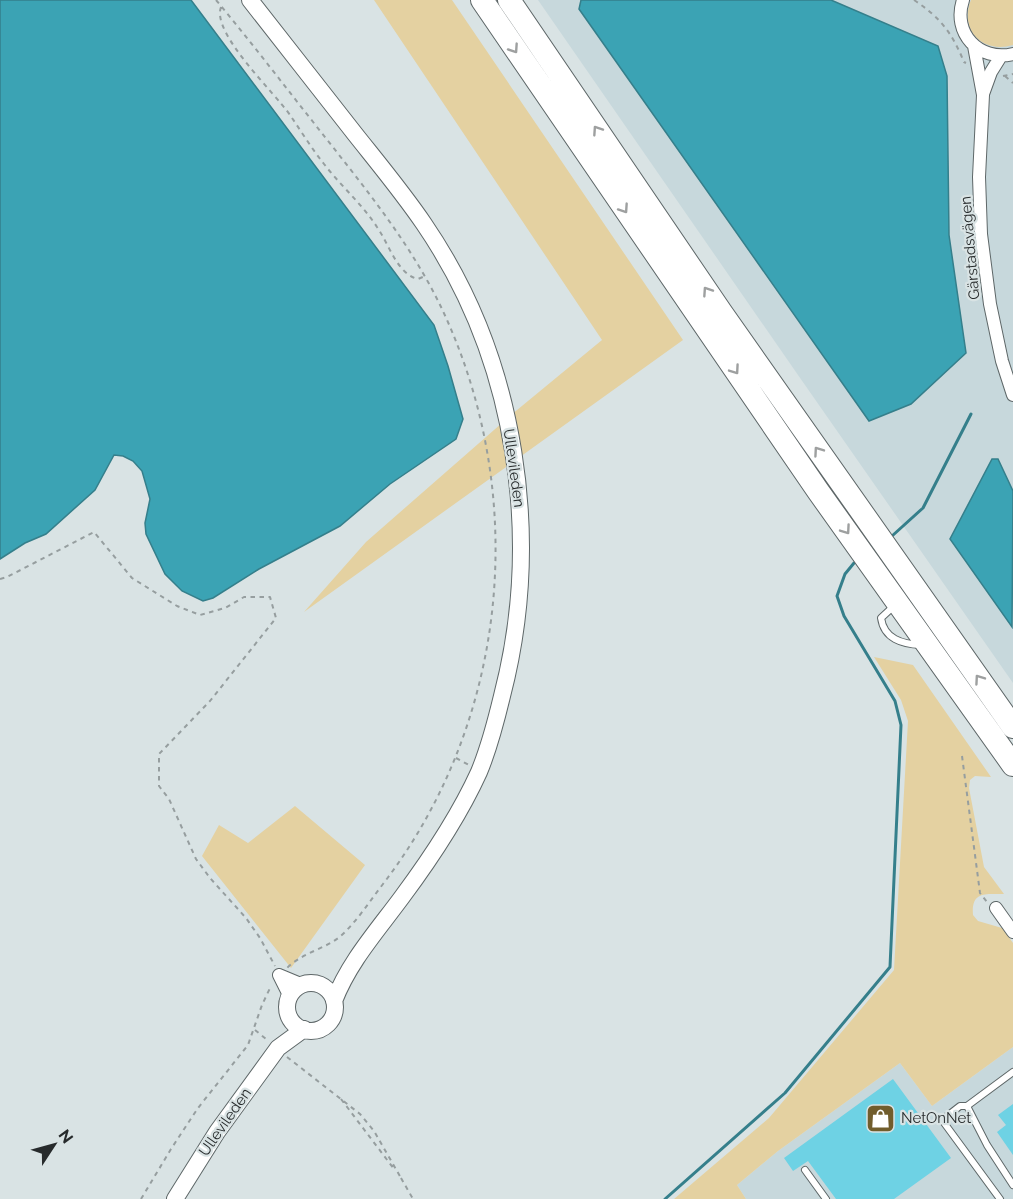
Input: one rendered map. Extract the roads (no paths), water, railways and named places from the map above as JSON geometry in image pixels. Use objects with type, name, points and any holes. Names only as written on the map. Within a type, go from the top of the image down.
[{"type":"highway","points":[[482,0],[710,334],[1013,765]]},
{"type":"highway","points":[[509,0],[721,312],[1013,727]]},
{"type":"main road","name":"Ullevileden","points":[[250,0],[390,178],[425,225],[449,265],[487,348],[506,412],[518,477],[522,528],[521,584],[516,632],[496,721],[479,771],[448,830],[414,881],[349,969],[334,1001]]},
{"type":"main road","name":"Ullevileden","points":[[322,986],[335,980],[349,969]]},
{"type":"main road","points":[[312,983],[322,986],[330,992],[334,1001],[334,1014],[327,1024],[316,1030],[304,1029],[293,1022],[290,1016],[288,1003],[290,997],[303,985],[312,983]]},
{"type":"main road","name":"Ullevileden","points":[[175,1199],[217,1132],[277,1048],[290,1016]]},
{"type":"main road","name":"Ullevileden","points":[[277,1048],[304,1029]]},
{"type":"street","name":"Gärstadsvägen","points":[[959,3],[964,33],[974,46],[983,95],[979,177],[981,234],[990,304],[1002,360],[1013,393]]},
{"type":"street","points":[[974,46],[987,53],[1007,55]]},
{"type":"street","name":"Gärstadsvägen","points":[[983,95],[991,72],[1007,55]]},
{"type":"street","points":[[996,908],[1013,932]]},
{"type":"street","points":[[290,997],[279,976],[303,985]]},
{"type":"lane","points":[[898,603],[917,590]]},
{"type":"lane","points":[[1000,1199],[942,1120],[960,1106],[967,1106],[1013,1072]]},
{"type":"lane","points":[[967,1106],[1013,1185]]},
{"type":"lane","points":[[806,1170],[826,1199]]},
{"type":"water","points":[[0,0],[191,0],[434,325],[463,419],[456,439],[390,484],[340,526],[259,569],[213,598],[203,601],[182,591],[165,574],[146,534],[145,523],[150,499],[142,471],[133,461],[123,456],[114,455],[95,490],[46,534],[25,543],[0,559]]},
{"type":"water","points":[[581,0],[831,0],[938,46],[947,76],[949,235],[966,353],[911,404],[869,421],[579,9]]},
{"type":"water","points":[[992,459],[998,459],[1013,491],[1012,627],[950,539]]},
{"type":"waterway","points":[[892,536],[923,508],[971,414]]},
{"type":"waterway","points":[[665,1199],[785,1093],[890,967],[901,725],[895,701],[844,616],[837,596],[845,574],[854,563]]},
{"type":"place","name":"NetOnNet","points":[[880,1118]]}]
